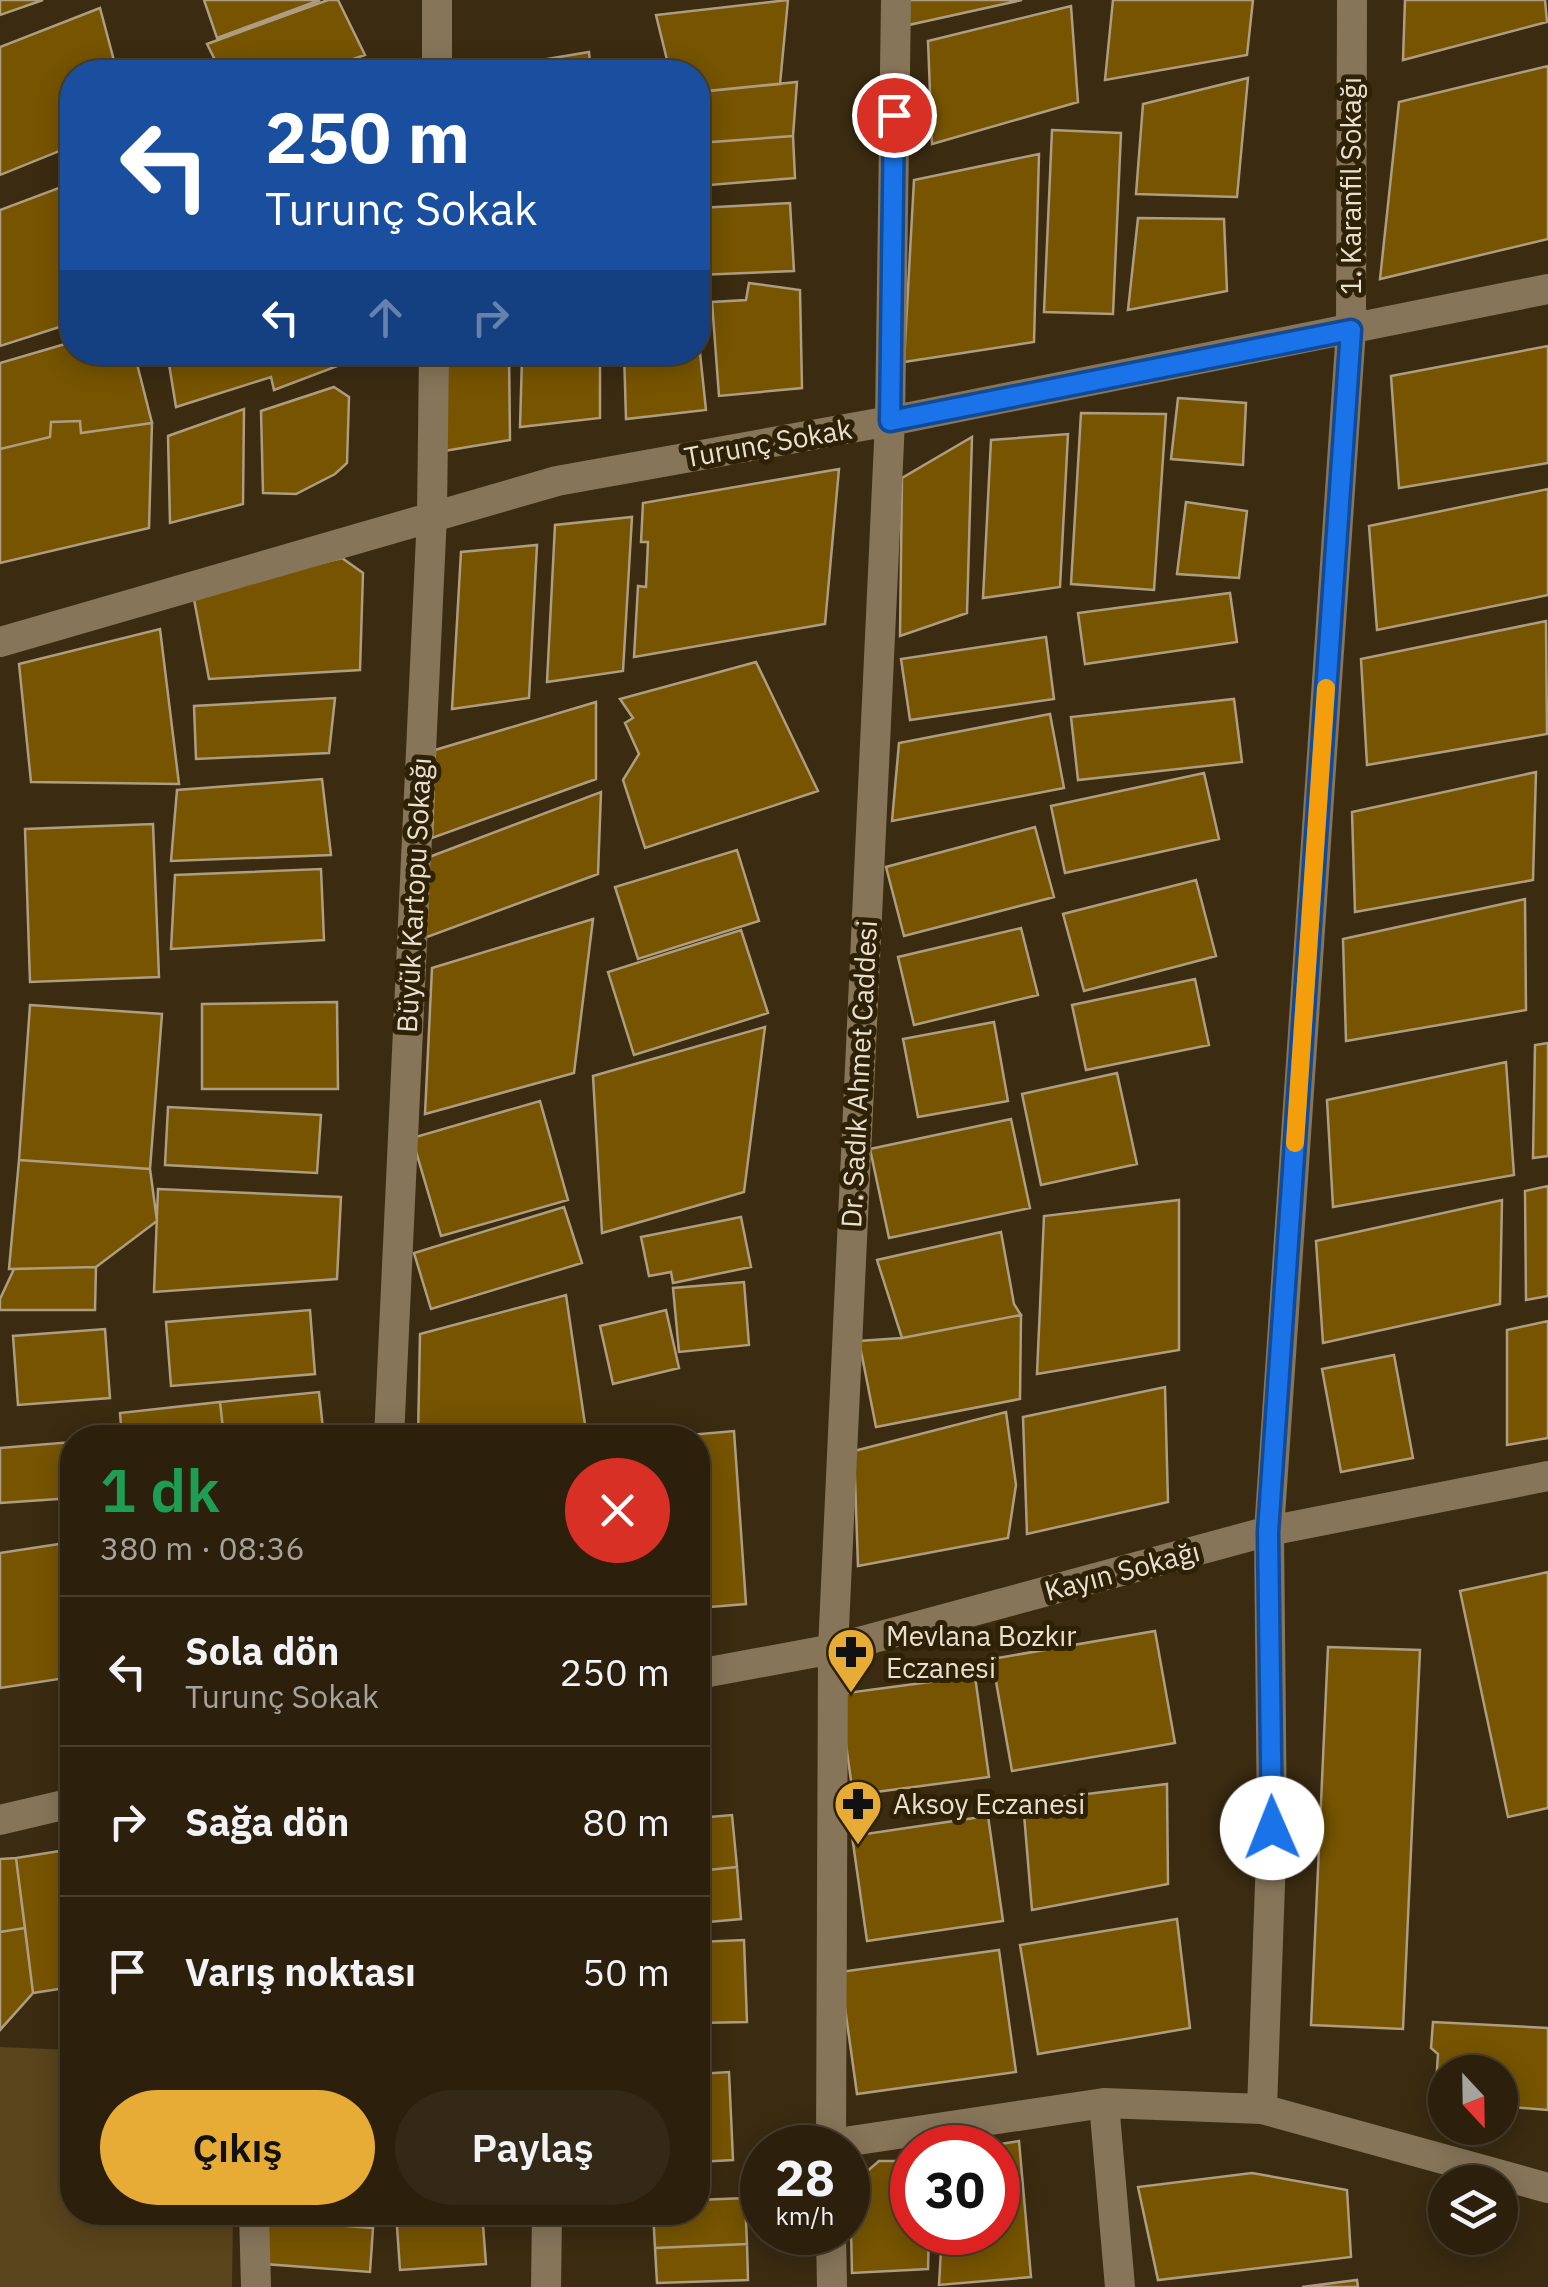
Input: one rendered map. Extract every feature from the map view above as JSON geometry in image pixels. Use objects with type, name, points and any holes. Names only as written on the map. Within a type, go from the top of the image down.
[{"type":"street","points":[[437,60],[438,0]]},
{"type":"street","name":"Dr. Sadık Ahmet Caddesi","points":[[831,2125],[833,1649],[890,421],[896,0]]},
{"type":"street","name":"1. Karanfil Sokağı","points":[[1262,2109],[1272,1828],[1268,1532],[1351,330],[1352,0]]},
{"type":"street","name":"Turunç Sokak","points":[[0,642],[557,481],[890,421],[1548,290]]},
{"type":"street","name":"Büyük Kartopu Sokağı","points":[[390,1425],[432,515],[434,365]]},
{"type":"street","name":"Kayın Sokağı","points":[[710,1672],[833,1649],[1268,1532],[1548,1476]]},
{"type":"street","points":[[0,1820],[60,1805]]},
{"type":"street","points":[[1104,2103],[1120,2287]]},
{"type":"street","points":[[870,2140],[1104,2103],[1262,2109],[1548,2188]]},
{"type":"street","points":[[254,2225],[256,2287]]},
{"type":"street","points":[[546,2287],[547,2225]]},
{"type":"street","points":[[832,2255],[832,2287]]},
{"type":"shaded area","points":[[0,2047],[60,2050],[60,2225],[233,2225],[232,2287],[0,2287]]},
{"type":"building","points":[[0,0],[43,0],[0,15]]},
{"type":"building","points":[[204,0],[320,0],[217,38]]},
{"type":"building","points":[[328,0],[338,0],[365,55],[350,60],[215,60],[207,44]]},
{"type":"building","points":[[788,0],[780,84],[710,91],[710,60],[667,60],[656,15]]},
{"type":"building","points":[[909,0],[1022,0],[904,26]]},
{"type":"building","points":[[1113,0],[1253,0],[1247,55],[1105,80]]},
{"type":"building","points":[[1405,0],[1545,0],[1547,22],[1403,60]]},
{"type":"building","points":[[1071,6],[1078,102],[932,144],[928,41]]},
{"type":"building","points":[[100,8],[114,60],[60,60],[60,151],[0,175],[0,47]]},
{"type":"building","points":[[589,52],[590,60],[541,60]]},
{"type":"building","points":[[1548,66],[1548,239],[1380,279],[1399,102]]},
{"type":"building","points":[[1248,78],[1237,197],[1136,194],[1143,104]]},
{"type":"building","points":[[797,82],[793,136],[710,142],[710,91]]},
{"type":"building","points":[[1052,130],[1121,133],[1113,314],[1044,312]]},
{"type":"building","points":[[793,136],[795,178],[710,185],[710,142]]},
{"type":"building","points":[[1039,154],[1034,342],[904,362],[914,180]]},
{"type":"building","points":[[60,188],[60,327],[0,346],[0,210]]},
{"type":"building","points":[[790,203],[794,271],[710,274],[710,207]]},
{"type":"building","points":[[1138,218],[1224,219],[1227,291],[1128,310]]},
{"type":"building","points":[[749,283],[800,290],[802,388],[719,396],[712,302],[746,300]]},
{"type":"building","points":[[60,346],[60,365],[137,365],[152,423],[81,433],[80,421],[51,422],[50,437],[0,449],[0,363]]},
{"type":"building","points":[[1548,346],[1548,463],[1399,488],[1391,376]]},
{"type":"building","points":[[169,365],[340,365],[274,390],[271,377],[176,407]]},
{"type":"building","points":[[447,365],[509,365],[510,440],[444,451]]},
{"type":"building","points":[[522,365],[600,365],[600,418],[520,427]]},
{"type":"building","points":[[624,365],[701,365],[706,410],[626,419]]},
{"type":"building","points":[[334,387],[349,397],[347,463],[335,474],[296,494],[263,493],[261,411]]},
{"type":"building","points":[[1178,398],[1246,403],[1243,465],[1171,459]]},
{"type":"building","points":[[244,409],[243,504],[170,523],[168,436]]},
{"type":"building","points":[[1081,413],[1166,414],[1154,590],[1071,584]]},
{"type":"building","points":[[80,421],[81,433],[152,423],[149,528],[0,563],[0,449],[50,437],[51,422]]},
{"type":"building","points":[[1068,434],[1060,587],[983,598],[991,440]]},
{"type":"building","points":[[972,437],[967,613],[900,636],[902,478]]},
{"type":"building","points":[[839,469],[825,624],[634,657],[638,586],[646,587],[648,542],[641,542],[643,503]]},
{"type":"building","points":[[1548,489],[1548,595],[1377,630],[1369,526]]},
{"type":"building","points":[[1186,502],[1247,511],[1239,578],[1177,574]]},
{"type":"building","points":[[632,517],[623,671],[547,682],[555,525]]},
{"type":"building","points":[[537,545],[529,698],[452,709],[461,552]]},
{"type":"building","points":[[342,558],[363,573],[360,670],[209,679],[193,594]]},
{"type":"building","points":[[1230,593],[1237,642],[1085,664],[1078,613]]},
{"type":"building","points":[[1546,621],[1547,734],[1367,765],[1361,659]]},
{"type":"building","points":[[160,629],[179,784],[31,782],[19,664]]},
{"type":"building","points":[[1046,637],[1054,699],[910,720],[901,659]]},
{"type":"building","points":[[756,662],[818,791],[645,848],[623,780],[639,754],[625,723],[633,718],[620,699]]},
{"type":"building","points":[[335,698],[329,753],[196,759],[194,706]]},
{"type":"building","points":[[1234,699],[1242,762],[1078,780],[1071,717]]},
{"type":"building","points":[[596,702],[596,779],[432,838],[435,750]]},
{"type":"building","points":[[1050,714],[1064,788],[892,821],[899,743]]},
{"type":"building","points":[[1536,772],[1533,880],[1355,912],[1352,812]]},
{"type":"building","points":[[1204,773],[1219,839],[1065,873],[1051,806]]},
{"type":"building","points":[[322,779],[331,855],[171,861],[177,790]]},
{"type":"building","points":[[601,792],[598,874],[419,940],[424,859]]},
{"type":"building","points":[[153,824],[159,977],[30,982],[25,829]]},
{"type":"building","points":[[1035,827],[1054,897],[904,936],[886,867]]},
{"type":"building","points":[[737,850],[759,921],[638,959],[615,887]]},
{"type":"building","points":[[321,869],[324,940],[171,949],[175,875]]},
{"type":"building","points":[[1196,880],[1216,956],[1084,991],[1063,914]]},
{"type":"building","points":[[1525,899],[1526,1010],[1346,1041],[1343,939]]},
{"type":"building","points":[[593,919],[574,1073],[425,1114],[432,968]]},
{"type":"building","points":[[1021,928],[1038,995],[914,1025],[898,957]]},
{"type":"building","points":[[741,930],[768,1013],[634,1055],[608,972]]},
{"type":"building","points":[[1195,979],[1209,1045],[1086,1070],[1072,1005]]},
{"type":"building","points":[[337,1002],[338,1089],[202,1089],[202,1004]]},
{"type":"building","points":[[30,1005],[162,1014],[150,1169],[19,1160]]},
{"type":"building","points":[[994,1022],[1008,1101],[918,1117],[903,1039]]},
{"type":"building","points":[[765,1027],[744,1192],[602,1233],[593,1076]]},
{"type":"building","points":[[1548,1043],[1548,1156],[1533,1158],[1535,1045]]},
{"type":"building","points":[[1506,1062],[1514,1175],[1333,1207],[1327,1100]]},
{"type":"building","points":[[1117,1073],[1137,1164],[1041,1185],[1022,1094]]},
{"type":"building","points":[[540,1101],[568,1200],[441,1236],[412,1138]]},
{"type":"building","points":[[168,1107],[321,1115],[317,1173],[165,1165]]},
{"type":"building","points":[[1011,1119],[1030,1208],[889,1238],[870,1149]]},
{"type":"building","points":[[19,1160],[150,1169],[157,1221],[96,1267],[9,1269]]},
{"type":"building","points":[[1548,1186],[1548,1296],[1526,1300],[1525,1191]]},
{"type":"building","points":[[158,1189],[341,1197],[337,1279],[154,1292]]},
{"type":"building","points":[[1179,1200],[1179,1350],[1037,1374],[1044,1216]]},
{"type":"building","points":[[1502,1200],[1500,1304],[1323,1343],[1316,1241]]},
{"type":"building","points":[[564,1207],[582,1263],[431,1309],[414,1253]]},
{"type":"building","points":[[741,1217],[751,1267],[673,1283],[671,1272],[649,1276],[641,1237]]},
{"type":"building","points":[[1001,1232],[1014,1304],[1021,1315],[902,1338],[877,1260]]},
{"type":"building","points":[[96,1267],[95,1310],[0,1310],[0,1299],[14,1269]]},
{"type":"building","points":[[744,1282],[749,1345],[679,1352],[673,1288]]},
{"type":"building","points":[[566,1295],[585,1425],[418,1425],[420,1334]]},
{"type":"building","points":[[310,1310],[315,1374],[171,1386],[166,1322]]},
{"type":"building","points":[[666,1310],[679,1368],[613,1384],[600,1326]]},
{"type":"building","points":[[1021,1315],[1020,1399],[876,1427],[859,1341],[902,1338]]},
{"type":"building","points":[[1548,1321],[1548,1438],[1507,1445],[1507,1330]]},
{"type":"building","points":[[105,1329],[110,1398],[18,1405],[13,1336]]},
{"type":"building","points":[[1394,1355],[1413,1458],[1341,1472],[1322,1369]]},
{"type":"building","points":[[1165,1387],[1168,1502],[1027,1534],[1023,1417]]},
{"type":"building","points":[[319,1392],[323,1425],[223,1425],[220,1402]]},
{"type":"building","points":[[220,1402],[223,1425],[121,1425],[120,1413]]},
{"type":"building","points":[[1006,1412],[1016,1485],[1008,1538],[858,1566],[854,1451]]},
{"type":"building","points":[[734,1431],[746,1604],[710,1607],[710,1433]]},
{"type":"building","points":[[60,1443],[60,1499],[0,1503],[0,1448]]},
{"type":"building","points":[[60,1544],[60,1679],[0,1688],[0,1553]]},
{"type":"building","points":[[1548,1572],[1548,1808],[1508,1817],[1460,1591]]},
{"type":"building","points":[[1155,1631],[1175,1743],[1012,1771],[992,1659]]},
{"type":"building","points":[[1328,1647],[1420,1650],[1403,2029],[1311,2025]]},
{"type":"building","points":[[975,1676],[989,1777],[853,1795],[839,1694]]},
{"type":"building","points":[[1167,1784],[1168,1884],[1032,1910],[1023,1802]]},
{"type":"building","points":[[732,1815],[737,1867],[710,1870],[710,1817]]},
{"type":"building","points":[[988,1816],[1003,1921],[867,1941],[852,1836]]},
{"type":"building","points":[[60,1851],[60,1989],[33,1993],[16,1858]]},
{"type":"building","points":[[16,1858],[25,1928],[0,1932],[0,1859]]},
{"type":"building","points":[[737,1867],[741,1919],[710,1922],[710,1870]]},
{"type":"building","points":[[1177,1919],[1190,2028],[1038,2054],[1020,1945]]},
{"type":"building","points":[[25,1928],[33,1993],[0,2030],[0,1932]]},
{"type":"building","points":[[744,1940],[747,2022],[710,2023],[710,1941]]},
{"type":"building","points":[[999,1950],[1016,2072],[857,2094],[840,1972]]},
{"type":"building","points":[[1433,2022],[1548,2028],[1548,2110],[1518,2108],[1518,2055],[1438,2055],[1431,2048]]},
{"type":"building","points":[[729,2072],[733,2160],[710,2161],[710,2073]]},
{"type":"building","points":[[1020,2152],[1031,2277],[939,2285],[941,2255],[1020,2255]]},
{"type":"building","points":[[879,2161],[890,2161],[890,2255],[928,2255],[928,2269],[852,2273],[852,2255],[870,2255],[870,2169]]},
{"type":"building","points":[[1252,2173],[1347,2190],[1351,2257],[1158,2280],[1138,2187]]},
{"type":"building","points":[[740,2198],[740,2244],[655,2248],[654,2225],[710,2225],[710,2199]]},
{"type":"building","points":[[268,2225],[373,2228],[370,2272],[265,2264]]},
{"type":"building","points":[[397,2225],[483,2225],[486,2264],[400,2270]]},
{"type":"building","points":[[740,2244],[740,2255],[747,2255],[748,2280],[657,2283],[655,2248]]},
{"type":"building","points":[[1357,2280],[1358,2287],[1302,2287]]},
{"type":"slow traffic","points":[[1295,1143],[1326,688]]},
{"type":"place","name":"Mevlana Bozkır Eczanesi","points":[[851,1694]]},
{"type":"place","name":"Aksoy Eczanesi","points":[[858,1846]]},
{"type":"route","points":[[894,115],[890,421],[1351,330],[1268,1532],[1272,1828]]}]
